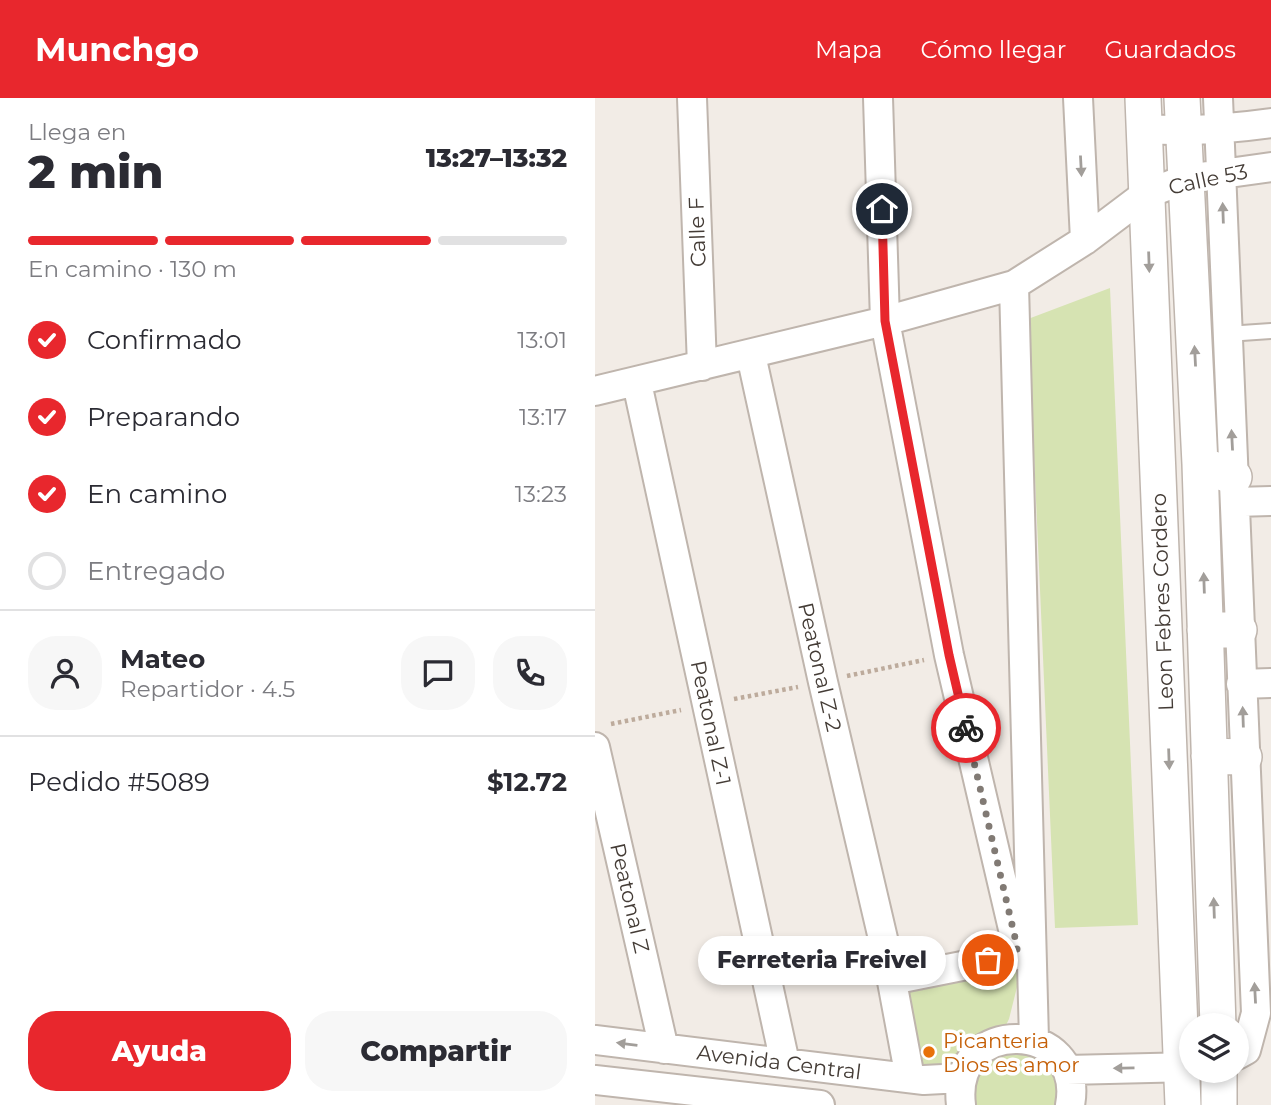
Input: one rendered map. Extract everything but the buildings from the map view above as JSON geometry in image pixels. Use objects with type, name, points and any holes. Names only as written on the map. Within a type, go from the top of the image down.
[{"type":"street","name":"Calle F","points":[[692,98],[702,366]]},
{"type":"street","points":[[879,98],[885,321],[949,655],[1017,953],[892,980]]},
{"type":"street","points":[[1078,98],[1085,240]]},
{"type":"street","points":[[1219,98],[1256,1013],[1249,1039]]},
{"type":"street","name":"Calle 53","points":[[1144,113],[1183,115],[1220,131],[1271,123]]},
{"type":"street","name":"Leon Febres Cordero","points":[[1144,113],[1184,1013]]},
{"type":"street","name":"Leon Febres Cordero","points":[[1183,115],[1200,464],[1217,1013]]},
{"type":"street","name":"Calle 53","points":[[595,391],[751,355],[1014,285],[1085,240],[1146,194],[1186,179],[1271,167]]},
{"type":"street","points":[[1014,285],[1034,1040]]},
{"type":"street","name":"Peatonal Z-2","points":[[751,355],[892,980],[910,1078]]},
{"type":"street","name":"Peatonal Z-1","points":[[637,383],[785,1063]]},
{"type":"street","points":[[1200,464],[1235,489],[1271,501]]},
{"type":"street","points":[[1205,630],[1240,630]]},
{"type":"street","points":[[1241,684],[1271,683]]},
{"type":"street","name":"Peatonal Z","points":[[601,736],[664,1049]]},
{"type":"street","points":[[1209,756],[1244,757]]},
{"type":"street","points":[[962,1091],[972,1059],[987,1045],[1007,1038],[1034,1040],[1057,1056],[1066,1070],[1071,1084],[1070,1105]]},
{"type":"street","name":"Avenida Central","points":[[595,1040],[910,1078],[962,1091]]},
{"type":"street","points":[[1066,1070],[1179,1067]]},
{"type":"street","name":"Avenida Central","points":[[595,1080],[820,1105]]},
{"type":"street","name":"Leon Febres Cordero","points":[[1183,1105],[1185,1083]]},
{"type":"street","points":[[1219,1083],[1219,1105]]},
{"type":"lane","points":[[1227,334],[1271,331]]},
{"type":"path","points":[[601,736],[707,705],[949,655]]},
{"type":"green space","points":[[1110,288],[1138,925],[1055,928],[1028,319]]},
{"type":"green space","points":[[1017,962],[1019,979],[1009,1019],[1003,1031],[959,1062],[914,1068],[901,985]]},
{"type":"green space","points":[[1025,1046],[1059,1070],[1063,1105],[967,1105],[981,1057]]},
{"type":"way so far","points":[[966,728],[1017,946],[1017,953],[1012,956],[988,960]]},
{"type":"place","name":"Ferreteria Freivel","points":[[988,960]]},
{"type":"place","name":"Picanteria Dios es amor","points":[[929,1052]]},
{"type":"route","points":[[882,209],[885,321],[949,655],[966,728]]}]
